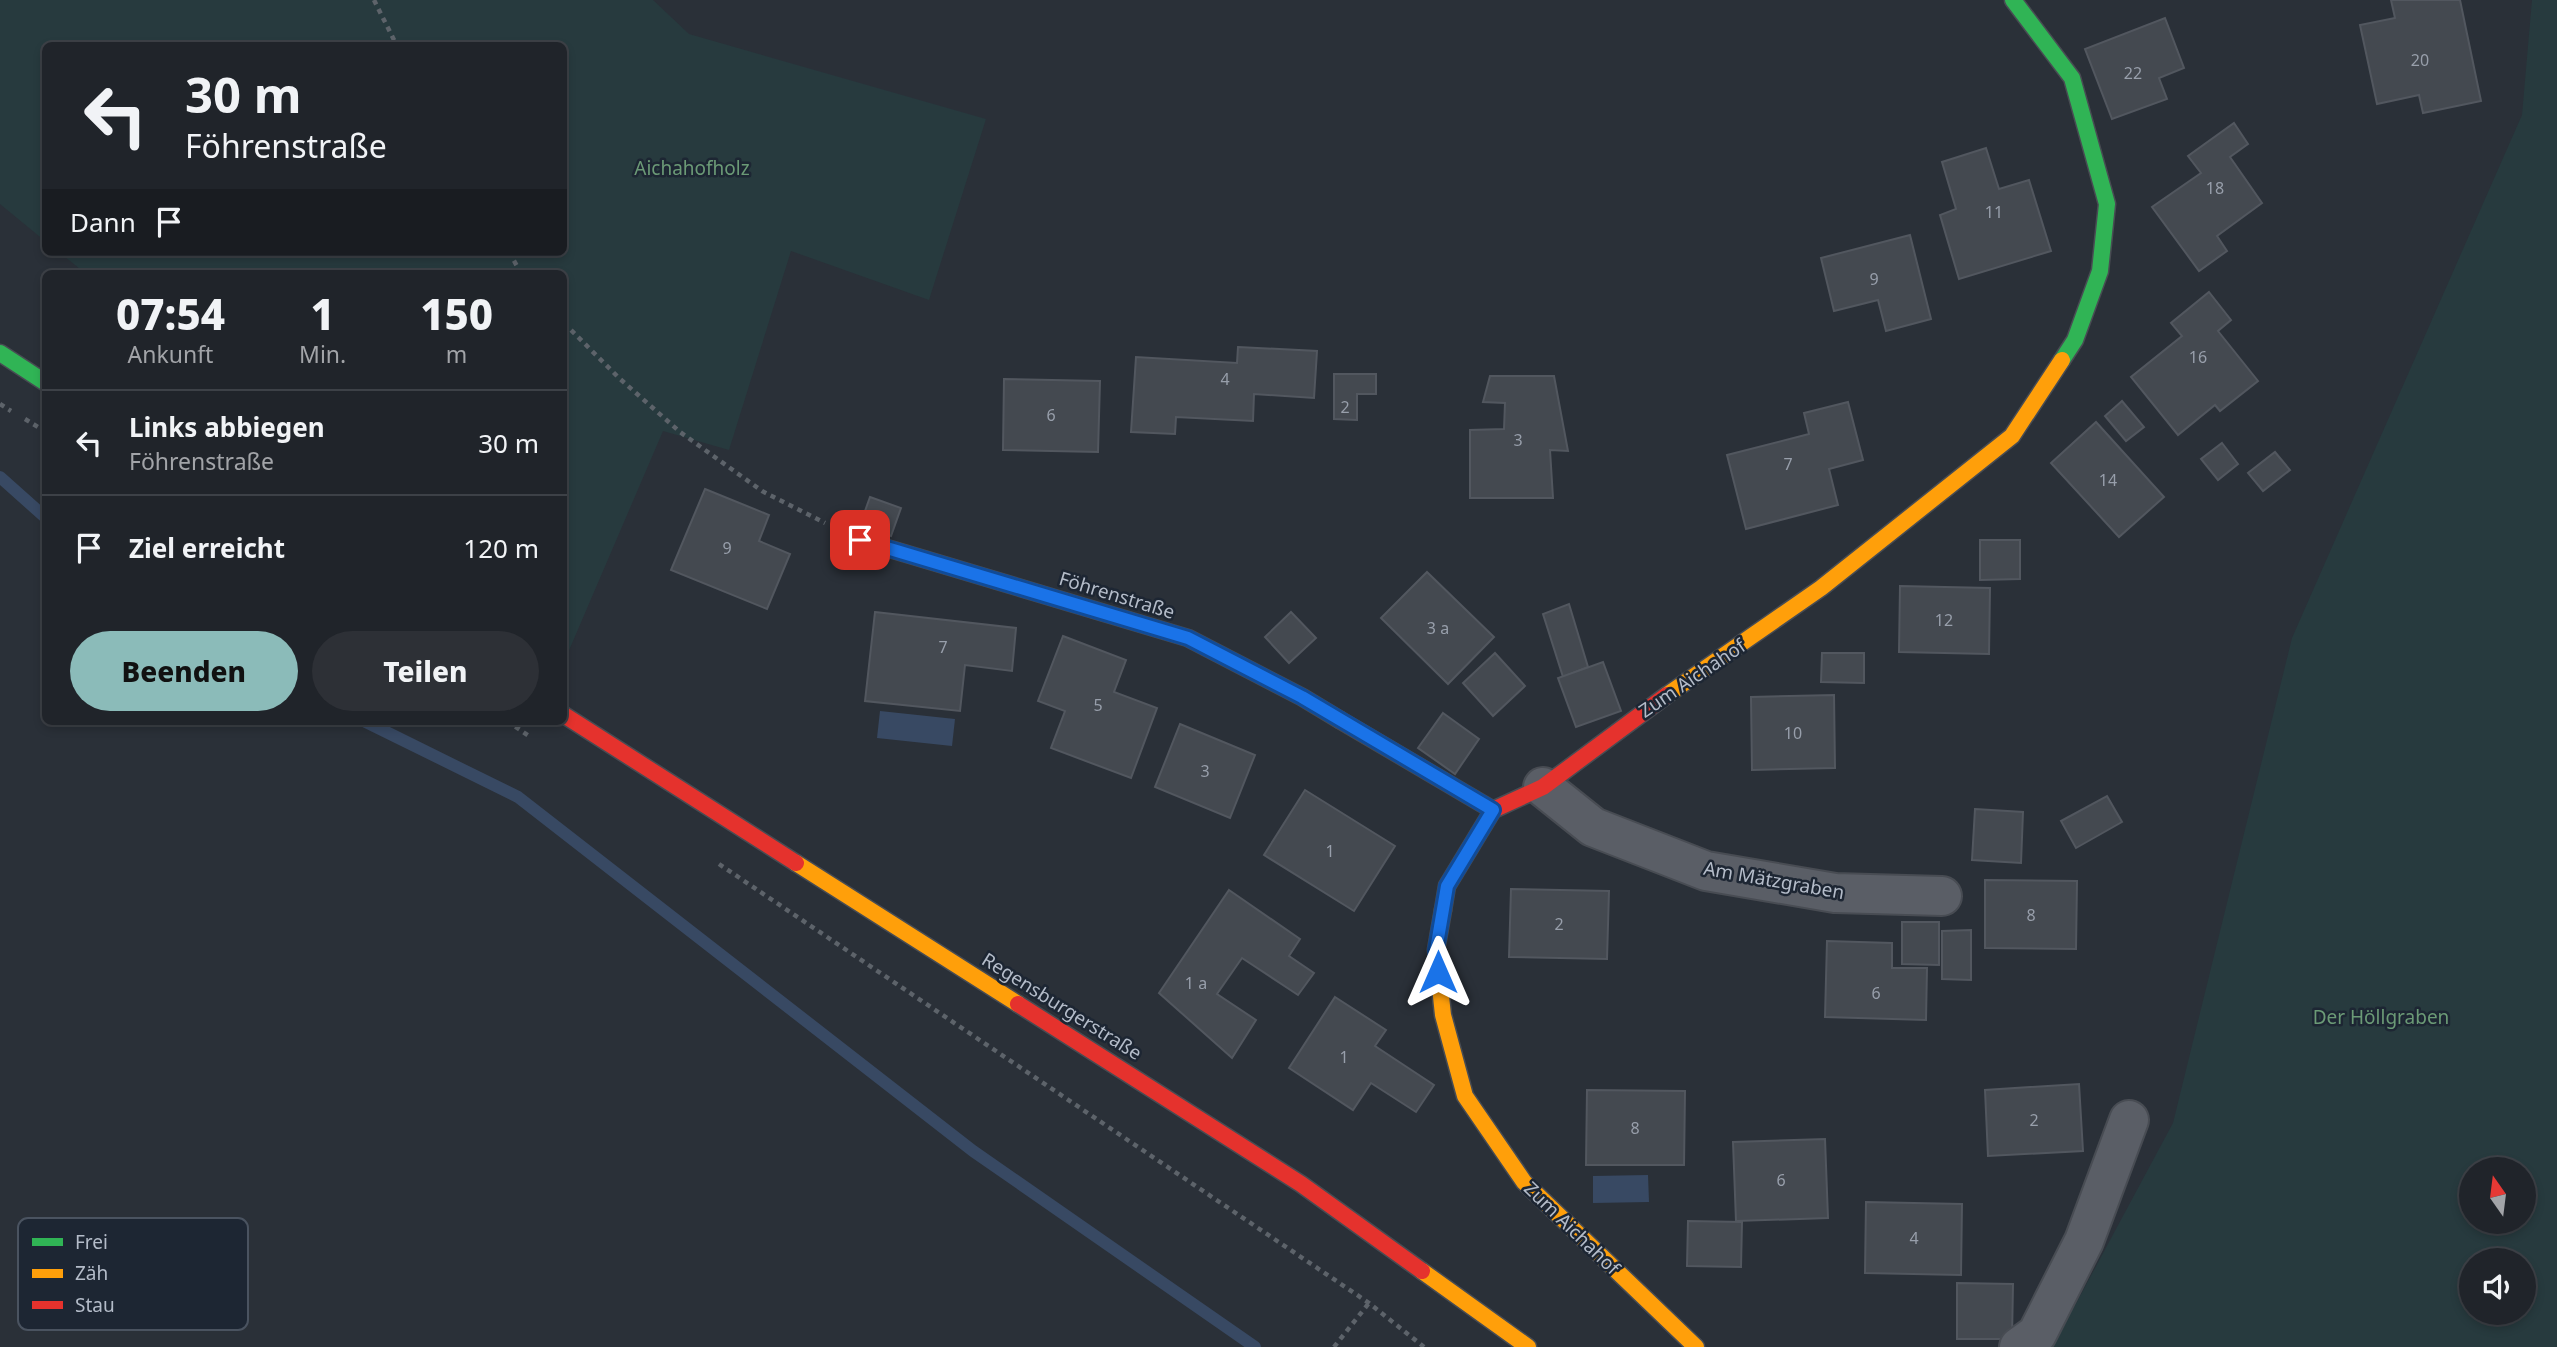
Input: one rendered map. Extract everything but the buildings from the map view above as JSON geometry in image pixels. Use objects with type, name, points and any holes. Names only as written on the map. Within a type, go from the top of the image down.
[{"type":"street","name":"Zum Aichahof","points":[[1696,1347],[1524,1182],[1465,1096],[1443,1015],[1436,950],[1447,886],[1493,810],[1543,787],[1640,713],[1821,588],[2011,436],[2075,340],[2100,271],[2107,204],[2072,78],[2013,0]]},
{"type":"street","points":[[0,354],[42,380]]},
{"type":"street","name":"Föhrenstraße","points":[[860,540],[1188,638],[1302,697],[1493,810]]},
{"type":"street","name":"Regensburgerstraße","points":[[567,717],[1301,1184],[1528,1347]]},
{"type":"street","name":"Am Mätzgraben","points":[[1543,787],[1593,827],[1706,871],[1835,893],[1942,896]]},
{"type":"street","points":[[2019,1347],[2037,1334],[2084,1241],[2129,1119]]},
{"type":"path","points":[[374,0],[395,42]]},
{"type":"path","points":[[567,326],[619,378],[690,440],[762,491],[860,540]]},
{"type":"path","points":[[513,725],[530,737]]},
{"type":"path","points":[[714,861],[1369,1303],[1424,1347]]},
{"type":"path","points":[[1335,1347],[1369,1303]]},
{"type":"green space","name":"Aichahofholz","points":[[0,0],[653,0],[689,34],[986,119],[929,300],[791,251],[729,450],[663,431],[567,655],[567,270],[81,270],[64,256],[567,256],[567,42],[42,42],[42,239],[0,204]]},
{"type":"green space","name":"Der Höllgraben","points":[[2532,0],[2557,0],[2557,1347],[2029,1347],[2073,1309],[2173,1123],[2292,638],[2522,115]]},
{"type":"water","points":[[880,711],[955,719],[952,746],[877,738]]},
{"type":"water","points":[[1648,1175],[1649,1202],[1593,1203],[1593,1176]]},
{"type":"waterway","points":[[0,477],[42,514]]},
{"type":"waterway","points":[[372,725],[518,797],[973,1151],[1255,1347]]},
{"type":"traffic: fast","points":[[2013,0],[2072,78],[2107,204],[2100,271],[2075,340],[2062,360]]},
{"type":"traffic: fast","points":[[0,353],[42,380]]},
{"type":"traffic: fast","points":[[860,540],[1188,638],[1302,697],[1340,720]]},
{"type":"traffic: slow","points":[[1667,695],[1821,588],[2012,436],[2062,360]]},
{"type":"traffic: slow","points":[[796,863],[1018,1004]]},
{"type":"traffic: slow","points":[[1443,910],[1436,950],[1443,1015],[1465,1096],[1524,1182],[1696,1347]]},
{"type":"traffic: slow","points":[[1422,1271],[1528,1347]]},
{"type":"traffic: jam","points":[[1443,910],[1447,886],[1493,810],[1543,787],[1667,695]]},
{"type":"traffic: jam","points":[[567,717],[796,863]]},
{"type":"traffic: jam","points":[[1340,720],[1493,810]]},
{"type":"traffic: jam","points":[[1018,1004],[1301,1184],[1422,1271]]},
{"type":"route","points":[[860,540],[1188,638],[1302,697],[1493,810],[1447,886],[1436,950],[1438,972]]}]
